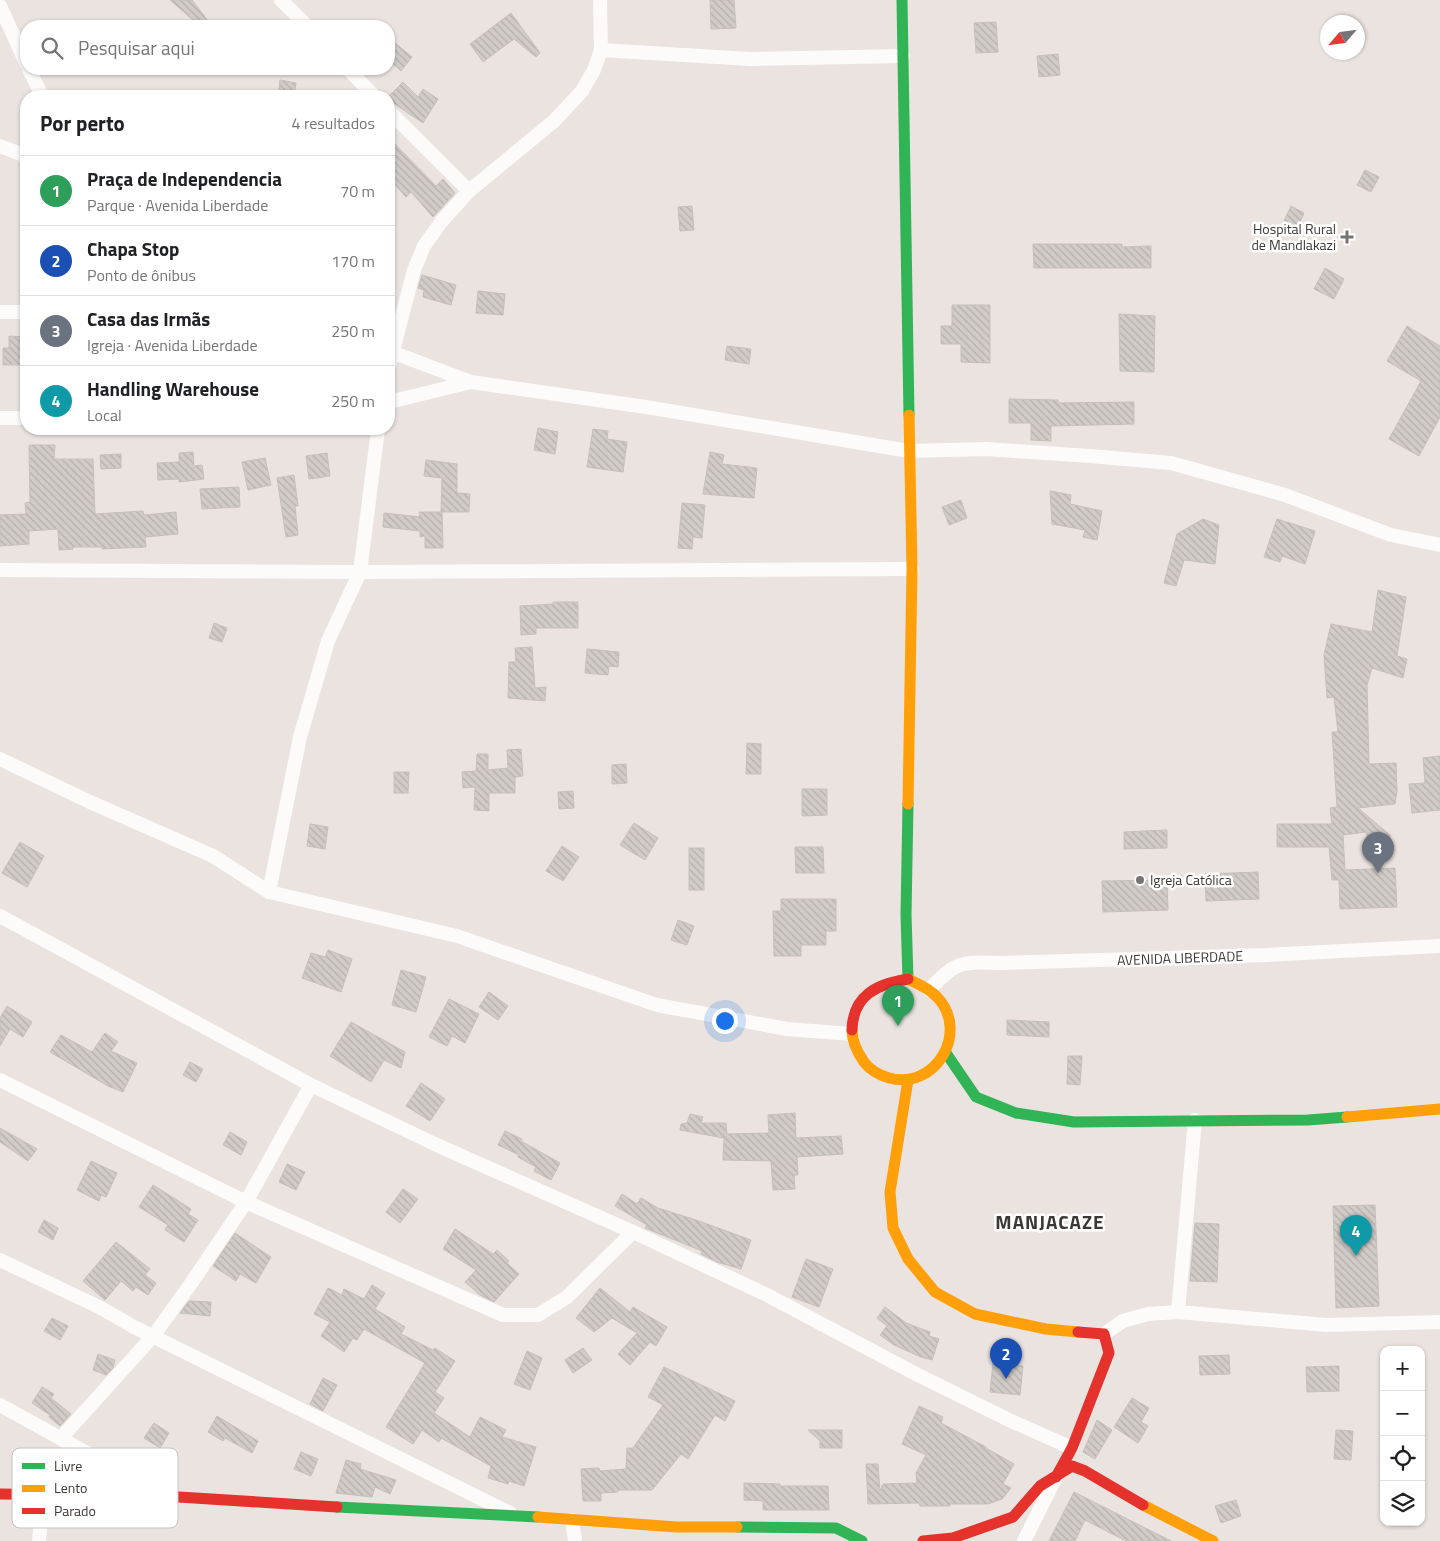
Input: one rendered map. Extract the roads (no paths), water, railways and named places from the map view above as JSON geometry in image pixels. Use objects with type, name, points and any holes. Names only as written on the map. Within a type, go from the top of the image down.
[{"type":"street","points":[[282,0],[301,20]]},
{"type":"street","points":[[395,339],[414,270],[424,246],[441,222],[469,191],[554,121],[582,91],[594,70],[601,50],[600,0]]},
{"type":"street","points":[[902,0],[912,569],[906,915],[908,979]]},
{"type":"street","points":[[0,6],[20,49]]},
{"type":"street","points":[[601,50],[750,59],[902,56]]},
{"type":"street","points":[[32,75],[39,90]]},
{"type":"street","points":[[354,75],[368,90]]},
{"type":"street","points":[[395,117],[469,191]]},
{"type":"street","points":[[0,146],[20,154]]},
{"type":"street","points":[[0,312],[20,312]]},
{"type":"street","points":[[395,359],[471,382],[646,407],[909,451],[986,449],[1171,463],[1285,495],[1391,535],[1440,545]]},
{"type":"street","points":[[395,401],[471,382]]},
{"type":"street","points":[[0,418],[20,418]]},
{"type":"street","points":[[268,892],[300,737],[328,641],[360,572],[377,435]]},
{"type":"street","points":[[0,570],[360,572],[912,569]]},
{"type":"street","points":[[0,759],[90,802],[213,856],[268,892],[456,936],[657,1005],[787,1029],[851,1034]]},
{"type":"street","points":[[0,916],[311,1085],[439,1146],[633,1232],[767,1295],[1011,1422],[1072,1448]]},
{"type":"street","name":"AVENIDA LIBERDADE","points":[[929,990],[948,972],[966,962],[1000,964],[1267,955],[1440,946]]},
{"type":"street","points":[[908,979],[929,990],[939,1000],[946,1011],[950,1025],[950,1039],[946,1053],[936,1066],[923,1076],[908,1080],[892,1080],[876,1074],[864,1064],[855,1050],[851,1034],[853,1018],[860,1002],[872,990],[887,983],[908,979]]},
{"type":"street","points":[[946,1053],[976,1097],[1016,1113],[1074,1122],[1308,1120],[1440,1109]]},
{"type":"street","points":[[0,1080],[246,1202],[503,1315],[538,1315],[567,1297],[633,1232]]},
{"type":"street","points":[[908,1080],[890,1192],[893,1228],[908,1260],[935,1292],[975,1314],[1046,1329],[1104,1334],[1123,1321],[1148,1314],[1178,1312],[1326,1325],[1440,1322]]},
{"type":"street","points":[[62,1438],[154,1335],[190,1285],[246,1202],[311,1085]]},
{"type":"street","points":[[1178,1312],[1195,1120]]},
{"type":"street","points":[[0,1260],[99,1307],[134,1327],[154,1335],[516,1515]]},
{"type":"street","points":[[1024,1541],[1072,1448],[1109,1354],[1104,1334]]},
{"type":"street","points":[[0,1405],[80,1448]]},
{"type":"street","points":[[923,1541],[953,1538],[1013,1516],[1040,1486],[1072,1466],[1085,1471],[1156,1512],[1213,1541]]},
{"type":"street","points":[[178,1497],[516,1515],[678,1526],[836,1528],[862,1541]]},
{"type":"street","points":[[572,1520],[575,1541]]},
{"type":"street","points":[[39,1541],[40,1528]]},
{"type":"place","name":"Hospital Rural de Mandlakazi","points":[[1347,237]]},
{"type":"place","name":"Casa das Irmãs","points":[[1378,873]]},
{"type":"place","name":"Igreja Católica","points":[[1140,880]]},
{"type":"place","name":"Praça de Independencia","points":[[898,1026]]},
{"type":"place","name":"Handling Warehouse","points":[[1356,1256]]},
{"type":"place","name":"Chapa Stop","points":[[1006,1379]]},
{"type":"district","name":"MANJACAZE","points":[[1050,1222]]}]
